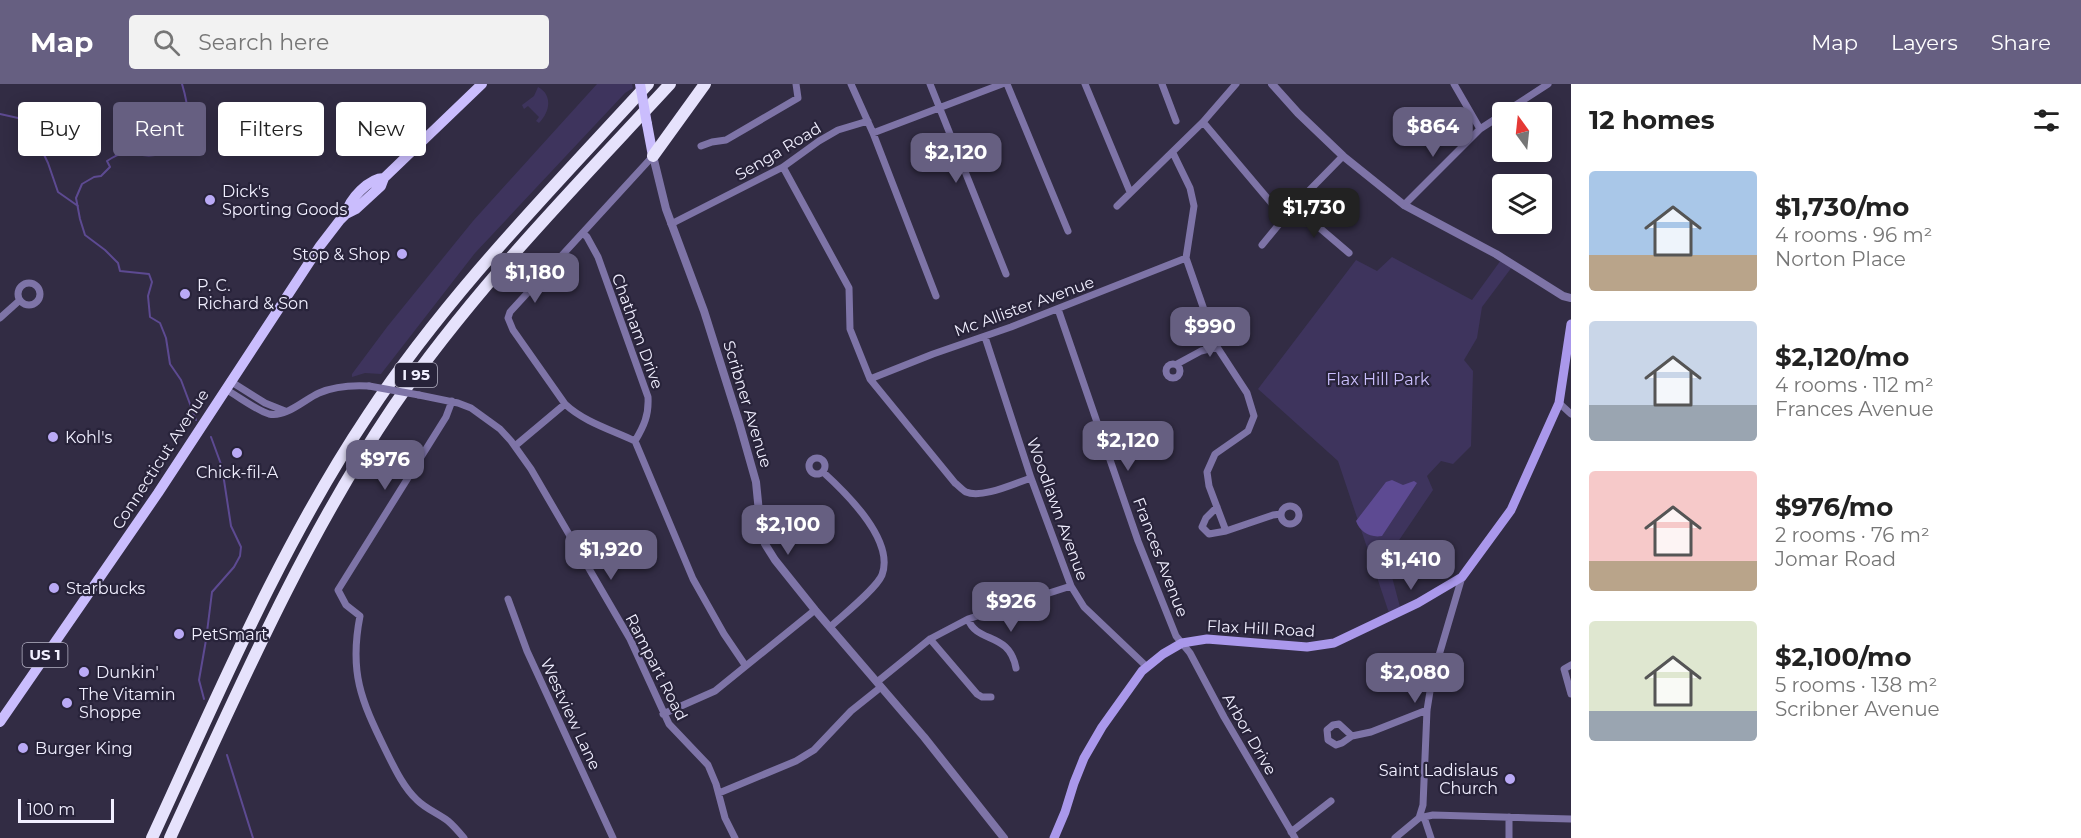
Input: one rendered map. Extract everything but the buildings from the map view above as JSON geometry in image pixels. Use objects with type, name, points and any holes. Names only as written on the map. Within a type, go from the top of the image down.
[{"type":"highway","name":"I 95","points":[[152,838],[275,575],[319,493],[362,424],[408,358],[480,268],[648,84]]},
{"type":"highway","name":"I 95","points":[[170,838],[294,575],[332,504],[381,425],[421,368],[478,296],[670,84]]},
{"type":"highway","points":[[653,156],[705,84]]},
{"type":"main road","name":"Connecticut Avenue","points":[[0,722],[158,493],[300,273],[346,214],[351,201],[372,181],[384,178],[482,84]]},
{"type":"main road","name":"Scribner Avenue","points":[[640,84],[653,156]]},
{"type":"main road","name":"Flax Hill Road","points":[[1054,838],[1088,751],[1112,711],[1146,666],[1182,643],[1207,639],[1307,647],[1334,643],[1418,603],[1462,577],[1511,510],[1559,404],[1571,324]]},
{"type":"street","points":[[701,146],[726,140],[798,98],[796,84]]},
{"type":"street","points":[[851,84],[873,133],[936,296]]},
{"type":"street","points":[[930,84],[1006,274]]},
{"type":"street","points":[[873,133],[1002,84]]},
{"type":"street","points":[[1007,84],[1068,231]]},
{"type":"street","points":[[1085,84],[1130,192]]},
{"type":"street","points":[[1162,84],[1176,121]]},
{"type":"street","points":[[1117,206],[1173,153],[1236,84]]},
{"type":"street","points":[[1272,84],[1298,113],[1343,156],[1404,205],[1496,254],[1563,296],[1571,298]]},
{"type":"street","points":[[1454,84],[1480,129]]},
{"type":"street","points":[[1521,102],[1548,84]]},
{"type":"street","points":[[1404,205],[1480,129],[1492,121]]},
{"type":"street","name":"Senga Road","points":[[671,224],[783,167],[838,130],[868,122]]},
{"type":"street","points":[[1203,122],[1284,218]]},
{"type":"street","points":[[1173,153],[1190,188],[1194,206],[1186,258],[1217,347],[1247,393],[1254,416],[1248,431],[1215,454],[1207,472],[1209,486],[1226,531]]},
{"type":"street","name":"Scribner Avenue","points":[[653,156],[671,224],[704,311],[740,422],[756,482],[762,539],[774,560],[879,684],[1004,838]]},
{"type":"street","points":[[653,156],[510,312],[508,318],[513,330],[573,412],[635,441],[693,579],[745,665]]},
{"type":"street","points":[[1262,245],[1294,206],[1343,156]]},
{"type":"street","points":[[783,167],[849,288],[850,329],[870,379],[955,483],[966,491],[977,494],[1030,478]]},
{"type":"street","points":[[1294,206],[1349,253]]},
{"type":"street","name":"Chatham Drive","points":[[583,233],[598,257],[648,397],[649,410],[635,441]]},
{"type":"street","name":"Mc Allister Avenue","points":[[870,379],[933,354],[985,337],[1186,258]]},
{"type":"street","points":[[0,318],[20,300]]},
{"type":"street","name":"Frances Avenue","points":[[1058,309],[1138,541],[1176,636],[1182,643]]},
{"type":"street","name":"Woodlawn Avenue","points":[[985,337],[1030,478],[1071,586],[1084,607],[1146,666]]},
{"type":"street","points":[[1176,364],[1201,351],[1217,347]]},
{"type":"street","name":"Rampart Road","points":[[227,385],[266,413],[279,414],[295,408],[318,393],[351,385],[369,386],[453,401],[471,408],[500,429],[531,469],[630,639],[663,714],[673,731],[708,765],[725,818],[735,838]]},
{"type":"street","points":[[453,401],[446,417],[338,590],[346,605],[360,616],[355,639],[358,683],[367,712],[396,772],[418,801],[450,822],[464,838]]},
{"type":"street","points":[[515,446],[565,404]]},
{"type":"street","points":[[1559,404],[1571,414]]},
{"type":"street","points":[[823,472],[844,491],[874,531],[883,549],[884,564],[881,576],[875,585],[830,627]]},
{"type":"street","points":[[1217,507],[1206,518],[1202,527],[1209,534],[1281,514]]},
{"type":"street","points":[[1431,838],[1421,817],[1427,710],[1434,666],[1462,577]]},
{"type":"street","points":[[718,793],[796,761],[814,750],[879,684],[930,639],[968,619],[1071,586]]},
{"type":"street","name":"Westview Lane","points":[[508,599],[536,671],[613,838]]},
{"type":"street","points":[[663,714],[715,691],[815,610]]},
{"type":"street","points":[[968,619],[978,632],[1004,644],[1014,656],[1016,668]]},
{"type":"street","points":[[930,639],[977,694],[982,697],[991,697]]},
{"type":"street","name":"Arbor Drive","points":[[1182,643],[1190,652],[1224,717],[1293,835]]},
{"type":"street","points":[[1571,665],[1564,669],[1571,694]]},
{"type":"street","points":[[1352,736],[1371,732],[1427,710]]},
{"type":"street","points":[[1293,835],[1331,801]]},
{"type":"street","points":[[1395,838],[1421,817],[1433,815],[1571,819]]},
{"type":"street","points":[[1509,817],[1509,838]]},
{"type":"green space","points":[[597,84],[632,84],[633,88],[625,93],[475,253],[381,374],[365,373],[352,377],[387,327],[473,221]]},
{"type":"green space","points":[[538,87],[543,90],[548,99],[546,114],[539,123],[536,121],[539,117],[528,106],[524,109],[522,105],[534,96]]},
{"type":"green space","name":"Flax Hill Park","points":[[1392,257],[1472,300],[1501,260],[1512,267],[1482,307],[1477,338],[1464,360],[1473,371],[1471,446],[1453,464],[1441,461],[1427,476],[1433,490],[1387,558],[1400,607],[1389,613],[1338,461],[1258,389],[1356,260],[1377,271]]},
{"type":"shaded area","points":[[1392,480],[1403,485],[1414,481],[1417,483],[1382,536],[1370,535],[1360,528],[1356,521],[1386,482]]},
{"type":"waterway","points":[[182,84],[187,118],[186,127],[178,141],[157,155],[127,153],[115,156],[107,161],[110,167],[101,176],[82,184],[76,198],[85,235],[118,263],[120,271],[149,274],[152,282],[148,296],[150,317],[160,323],[166,338],[170,364],[181,380],[196,420]]},
{"type":"waterway","points":[[0,114],[18,118],[34,134],[48,163],[58,192],[78,206]]},
{"type":"waterway","points":[[204,699],[199,680],[212,592],[234,567],[240,556],[241,547],[231,526],[222,467],[211,437]]},
{"type":"waterway","points":[[227,755],[253,838]]},
{"type":"place","name":"Dick's Sporting Goods","points":[[210,200]]},
{"type":"place","name":"Stop & Shop","points":[[402,254]]},
{"type":"place","name":"P. C. Richard & Son","points":[[185,294]]},
{"type":"place","name":"Kohl's","points":[[53,437]]},
{"type":"place","name":"Chick-fil-A","points":[[237,453]]},
{"type":"place","name":"Starbucks","points":[[54,588]]},
{"type":"place","name":"PetSmart","points":[[179,634]]},
{"type":"place","name":"Dunkin'","points":[[84,672]]},
{"type":"place","name":"The Vitamin Shoppe","points":[[67,703]]},
{"type":"place","name":"Burger King","points":[[23,748]]},
{"type":"place","name":"Saint Ladislaus Church","points":[[1510,779]]}]
